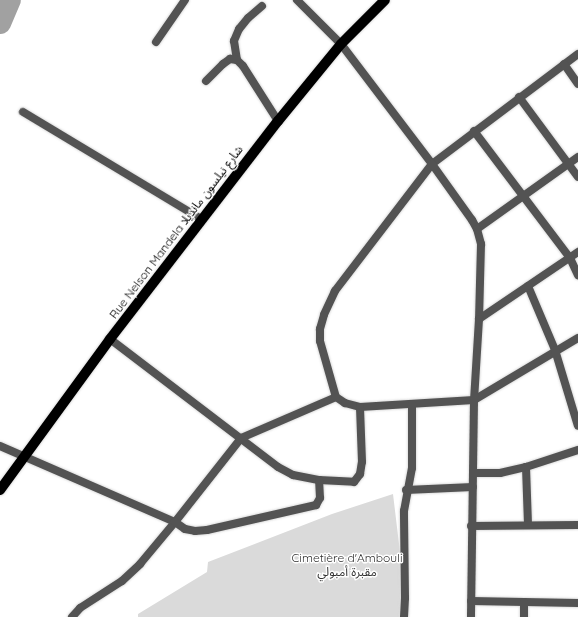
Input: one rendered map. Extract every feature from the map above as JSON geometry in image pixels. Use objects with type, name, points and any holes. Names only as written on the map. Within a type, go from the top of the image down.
[{"type":"main road","name":"Rue Nelson Mandela شارع نيلسون مانديلا","points":[[0,490],[110,339],[278,121],[340,44],[386,0]]},
{"type":"street","points":[[156,42],[185,0]]},
{"type":"street","points":[[297,0],[340,44],[432,164],[477,229],[481,244],[479,319],[474,400],[471,526],[471,617]]},
{"type":"street","points":[[237,60],[235,36],[248,18],[262,6]]},
{"type":"street","points":[[578,54],[432,164],[335,291],[324,315],[320,329],[320,341],[336,397],[345,403],[360,407],[474,400],[555,350],[578,338]]},
{"type":"street","points":[[206,81],[230,59],[237,60],[243,66],[278,121]]},
{"type":"street","points":[[564,64],[578,84]]},
{"type":"street","points":[[519,97],[578,177]]},
{"type":"street","points":[[23,112],[201,219]]},
{"type":"street","points":[[474,131],[570,258],[578,274]]},
{"type":"street","points":[[477,229],[524,197],[578,157]]},
{"type":"street","points":[[479,319],[578,252]]},
{"type":"street","points":[[528,286],[555,350],[578,426]]},
{"type":"street","points":[[110,339],[278,467],[293,475],[319,480],[354,482],[360,474],[362,462],[360,407]]},
{"type":"street","points":[[72,617],[80,608],[122,581],[140,564],[241,438],[336,397]]},
{"type":"street","points":[[404,617],[405,598],[403,538],[406,490],[412,468],[412,404]]},
{"type":"street","points":[[0,446],[175,522],[190,530],[207,530],[316,505],[320,498],[319,480]]},
{"type":"street","points":[[473,473],[500,473],[526,468],[578,450]]},
{"type":"street","points":[[526,468],[528,524]]},
{"type":"street","points":[[406,490],[473,487]]},
{"type":"street","points":[[471,526],[528,524],[578,525]]},
{"type":"street","points":[[471,601],[578,603]]},
{"type":"street","points":[[524,602],[524,617]]},
{"type":"green space","name":"Cimetière d'Ambouli مقبرة أمبولي","points":[[393,494],[403,577],[400,617],[138,617],[138,614],[207,572],[208,562],[332,514]]},
{"type":"waterway","points":[[0,23],[10,0]]}]
